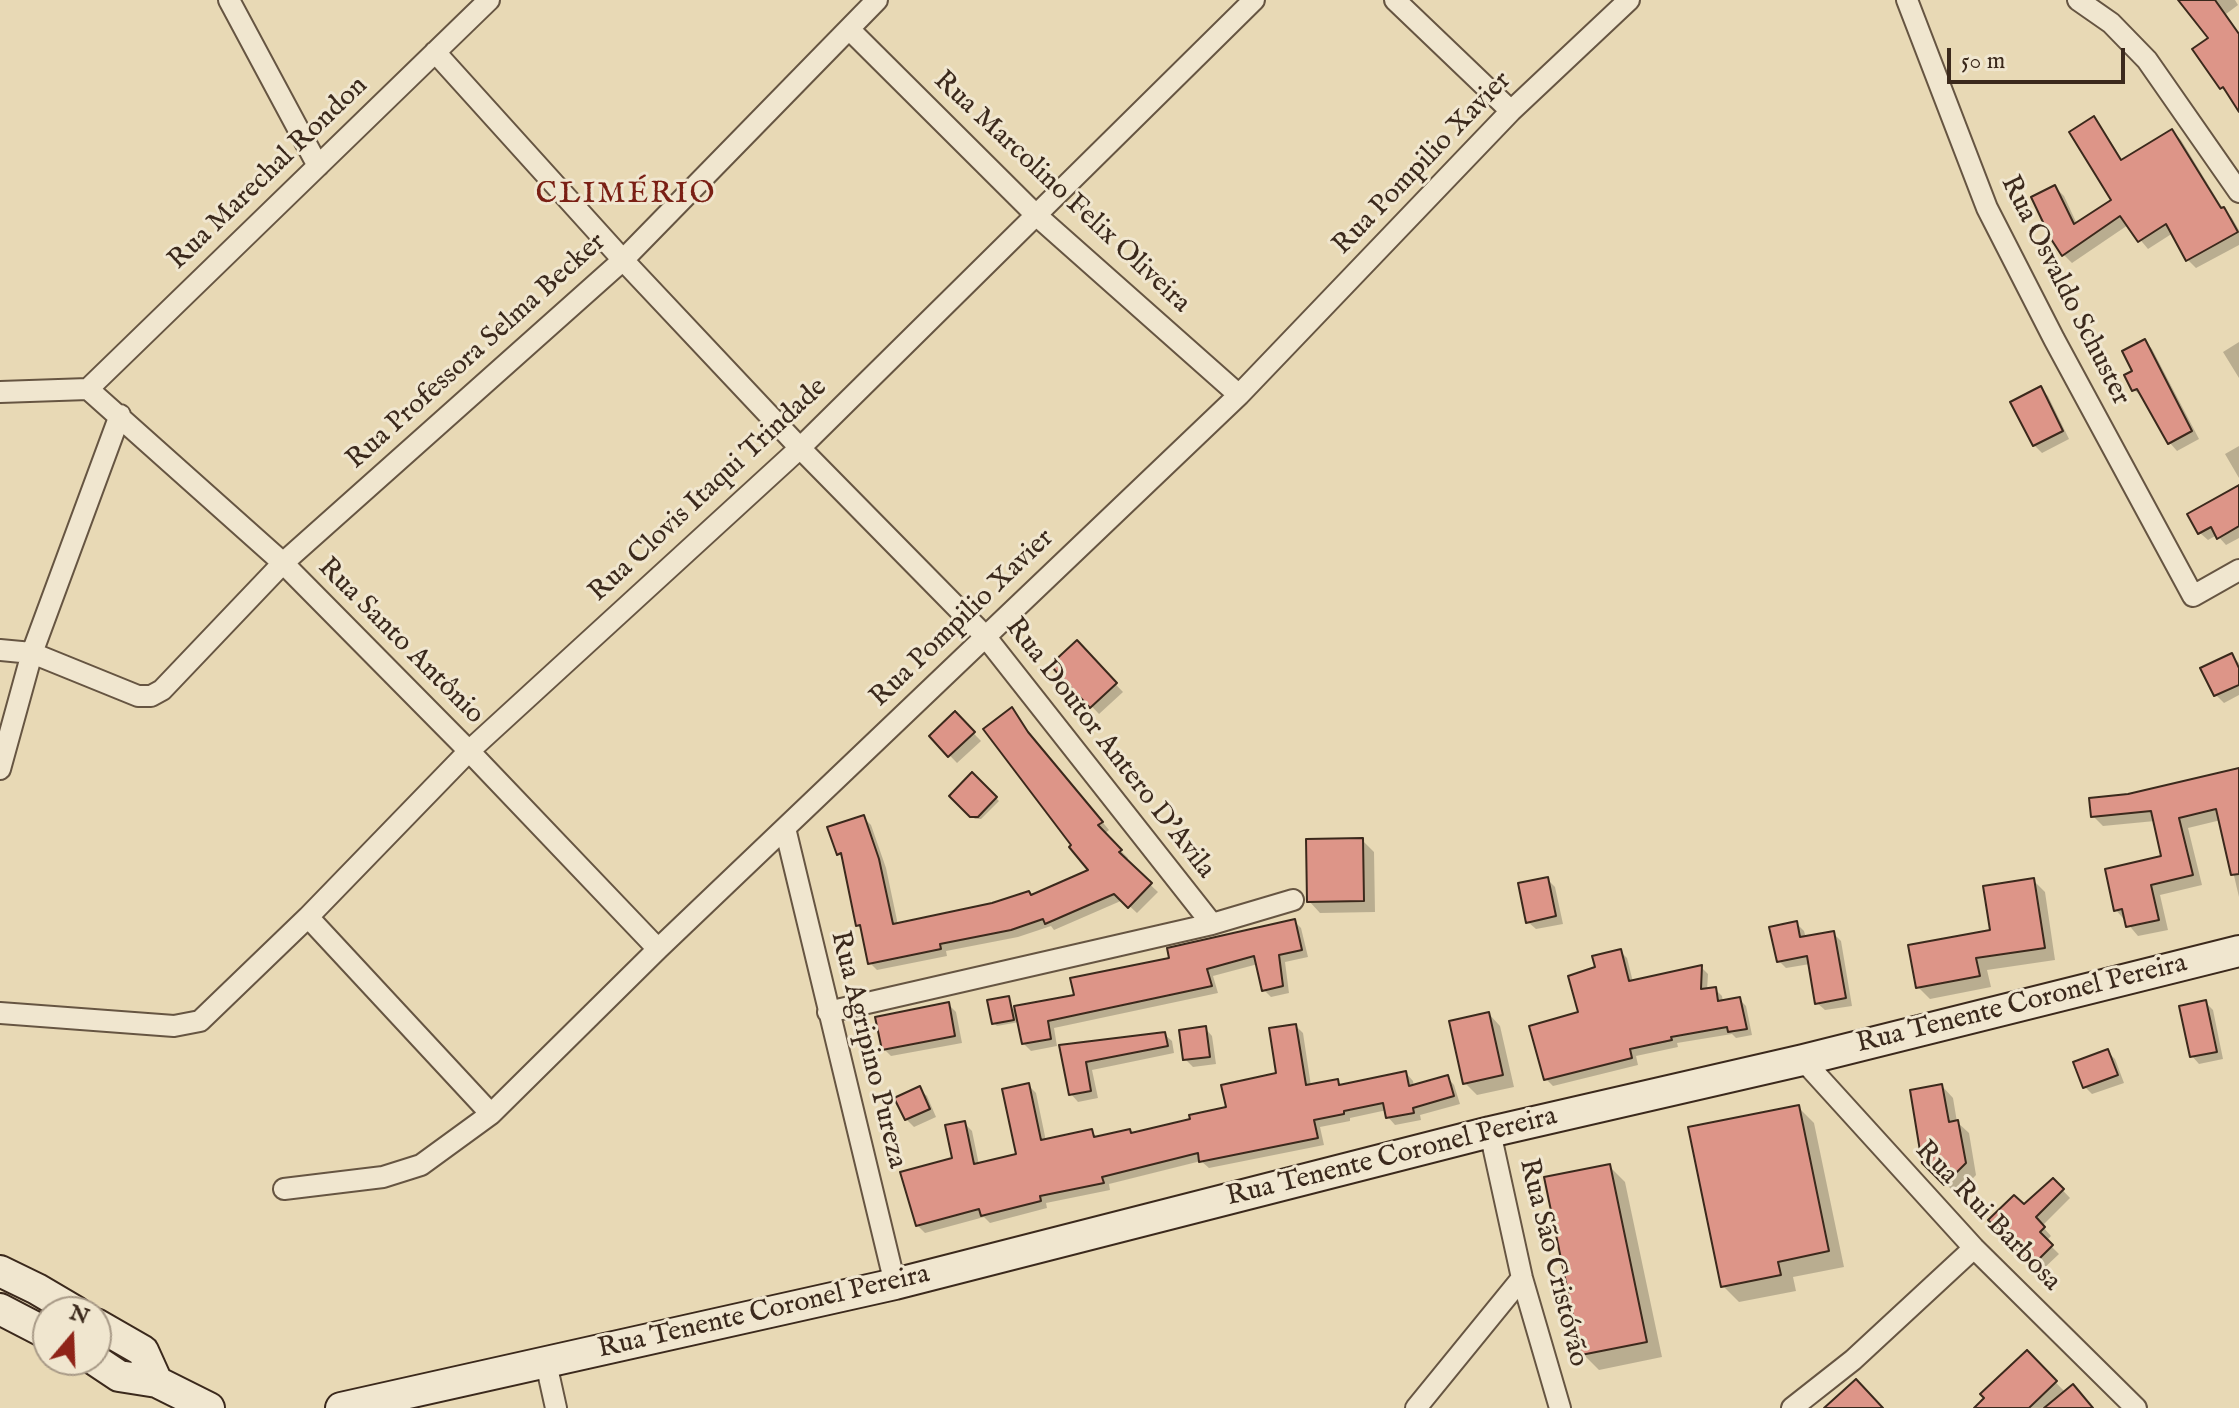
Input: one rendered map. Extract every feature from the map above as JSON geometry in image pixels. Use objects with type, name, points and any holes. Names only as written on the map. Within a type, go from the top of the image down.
[{"type":"main road","name":"Rua Tenente Coronel Pereira","points":[[341,1408],[895,1284],[1490,1132],[1803,1060],[2239,951]]},
{"type":"main road","points":[[0,1271],[49,1296]]},
{"type":"main road","points":[[0,1309],[32,1326]]},
{"type":"main road","points":[[112,1333],[143,1351],[157,1382]]},
{"type":"main road","points":[[112,1371],[119,1376],[157,1382],[209,1408]]},
{"type":"street","points":[[229,0],[318,166]]},
{"type":"street","name":"Rua Marechal Rondon","points":[[88,389],[489,0]]},
{"type":"street","name":"Rua Professora Selma Becker","points":[[32,653],[138,696],[151,696],[162,690],[283,563],[623,260],[877,0]]},
{"type":"street","name":"Rua Clovis Itaqui Trindade","points":[[0,1013],[174,1026],[200,1021],[308,917],[469,751],[800,448],[1254,0]]},
{"type":"street","points":[[1395,0],[1511,111]]},
{"type":"street","name":"Rua Pompilio Xavier","points":[[284,1189],[383,1177],[421,1165],[491,1114],[658,949],[1239,395],[1511,111],[1629,0]]},
{"type":"street","name":"Rua Osvaldo Schuster","points":[[1907,0],[1987,208],[2193,596],[2239,570]]},
{"type":"street","points":[[2078,0],[2111,23],[2147,60],[2239,192]]},
{"type":"street","name":"Rua Marcolino Felix Oliveira","points":[[849,29],[1036,215],[1239,395]]},
{"type":"street","name":"Rua Doutor Antero D'Avila","points":[[435,52],[623,260],[800,448],[985,636],[1212,924]]},
{"type":"street","points":[[0,392],[88,389]]},
{"type":"street","name":"Rua Santo Antônio","points":[[88,389],[283,563],[469,751],[658,949]]},
{"type":"street","points":[[0,769],[32,653],[120,415]]},
{"type":"street","points":[[0,650],[32,653]]},
{"type":"street","name":"Rua Agripino Pureza","points":[[785,828],[895,1284]]},
{"type":"street","name":"Rua Doutor Antero D'Avila","points":[[828,1012],[1212,924],[1293,900]]},
{"type":"street","points":[[308,917],[491,1114]]},
{"type":"street","name":"Rua Rui Barbosa","points":[[1803,1060],[1974,1248],[2136,1408]]},
{"type":"street","name":"Rua São Cristóvão","points":[[1490,1132],[1522,1278],[1560,1408]]},
{"type":"street","points":[[1792,1408],[1853,1360],[1974,1248]]},
{"type":"street","points":[[1416,1408],[1522,1278]]},
{"type":"street","points":[[546,1363],[556,1408]]},
{"type":"building","points":[[2178,0],[2215,0],[2239,34],[2239,112],[2192,49],[2208,38]]},
{"type":"building","points":[[2094,116],[2121,160],[2172,129],[2238,232],[2186,261],[2166,224],[2138,242],[2120,216],[2062,256],[2031,197],[2055,185],[2074,224],[2111,200],[2069,132]]},
{"type":"building","points":[[2145,339],[2192,431],[2168,444],[2137,389],[2132,391],[2124,375],[2132,371],[2122,351]]},
{"type":"building","points":[[2041,386],[2063,431],[2033,446],[2010,402]]},
{"type":"building","points":[[2239,485],[2239,526],[2217,539],[2211,527],[2198,534],[2187,514]]},
{"type":"building","points":[[1077,640],[1117,683],[1090,708],[1050,665]]},
{"type":"building","points":[[2232,653],[2239,668],[2239,685],[2214,696],[2200,668]]},
{"type":"building","points":[[1012,707],[1028,732],[1103,822],[1098,825],[1122,850],[1119,852],[1152,883],[1128,908],[1114,894],[1045,924],[1043,919],[1011,930],[940,944],[941,949],[868,964],[860,925],[856,926],[841,853],[837,855],[827,827],[864,815],[879,859],[893,924],[992,903],[1029,891],[1031,895],[1088,870],[983,729]]},
{"type":"building","points":[[955,711],[975,732],[948,757],[929,736]]},
{"type":"building","points":[[2239,768],[2239,874],[2231,875],[2216,809],[2179,818],[2193,875],[2151,885],[2159,920],[2126,927],[2122,909],[2114,911],[2105,869],[2161,856],[2151,811],[2091,817],[2089,798],[2128,794]]},
{"type":"building","points":[[972,772],[997,797],[978,817],[970,817],[949,796]]},
{"type":"building","points":[[1363,838],[1364,901],[1307,902],[1306,839]]},
{"type":"building","points":[[1548,877],[1556,916],[1526,923],[1518,883]]},
{"type":"building","points":[[2034,878],[2045,948],[1976,958],[1980,976],[1916,988],[1908,945],[1990,930],[1983,886]]},
{"type":"building","points":[[1295,919],[1302,950],[1279,955],[1283,986],[1262,991],[1254,956],[1207,969],[1212,986],[1048,1021],[1051,1039],[1022,1044],[1014,1006],[1074,995],[1070,978],[1169,958],[1167,948]]},
{"type":"building","points":[[1797,921],[1800,937],[1834,931],[1846,998],[1815,1004],[1807,956],[1777,962],[1769,927]]},
{"type":"building","points":[[1621,949],[1629,981],[1702,965],[1701,989],[1716,987],[1718,1001],[1740,997],[1747,1029],[1728,1032],[1727,1027],[1671,1037],[1672,1040],[1630,1049],[1632,1058],[1544,1080],[1529,1026],[1578,1012],[1568,976],[1595,967],[1592,956]]},
{"type":"building","points":[[1009,996],[1014,1020],[992,1024],[987,1000]]},
{"type":"building","points":[[2206,1000],[2217,1052],[2190,1057],[2179,1006]]},
{"type":"building","points":[[949,1002],[955,1036],[882,1050],[875,1017]]},
{"type":"building","points":[[1489,1012],[1503,1075],[1463,1084],[1449,1021]]},
{"type":"building","points":[[1296,1024],[1306,1085],[1338,1079],[1339,1085],[1406,1071],[1409,1086],[1448,1075],[1454,1096],[1413,1108],[1414,1113],[1386,1118],[1383,1103],[1344,1111],[1344,1114],[1314,1120],[1318,1138],[1199,1162],[1198,1153],[1102,1177],[1104,1183],[1040,1196],[1041,1201],[981,1216],[979,1209],[916,1226],[900,1172],[952,1158],[945,1125],[965,1121],[974,1164],[1016,1154],[1002,1089],[1029,1083],[1041,1140],[1092,1129],[1094,1137],[1130,1129],[1131,1133],[1226,1107],[1221,1085],[1276,1073],[1269,1028]]},
{"type":"building","points":[[1206,1026],[1210,1057],[1183,1060],[1179,1030]]},
{"type":"building","points":[[1165,1032],[1168,1046],[1086,1062],[1091,1091],[1069,1095],[1059,1045]]},
{"type":"building","points":[[2108,1049],[2118,1075],[2083,1088],[2073,1062]]},
{"type":"building","points":[[1942,1084],[1949,1122],[1958,1120],[1966,1163],[1944,1185],[1922,1163],[1910,1090]]},
{"type":"building","points":[[920,1086],[930,1109],[905,1120],[894,1098]]},
{"type":"building","points":[[1799,1105],[1829,1251],[1778,1262],[1781,1275],[1721,1287],[1688,1127]]},
{"type":"building","points":[[1610,1164],[1647,1342],[1581,1355],[1544,1177]]},
{"type":"building","points":[[2053,1178],[2064,1189],[2036,1217],[2045,1227],[2040,1232],[2053,1245],[2032,1266],[1988,1220],[2014,1195],[2024,1204]]},
{"type":"building","points":[[2027,1350],[2057,1381],[2029,1408],[1974,1408],[1984,1398],[1980,1394]]},
{"type":"building","points":[[1856,1379],[1883,1408],[1824,1408]]},
{"type":"building","points":[[2073,1384],[2093,1408],[2044,1408]]},
{"type":"district","name":"CLIMÉRIO","points":[[626,196]]}]
